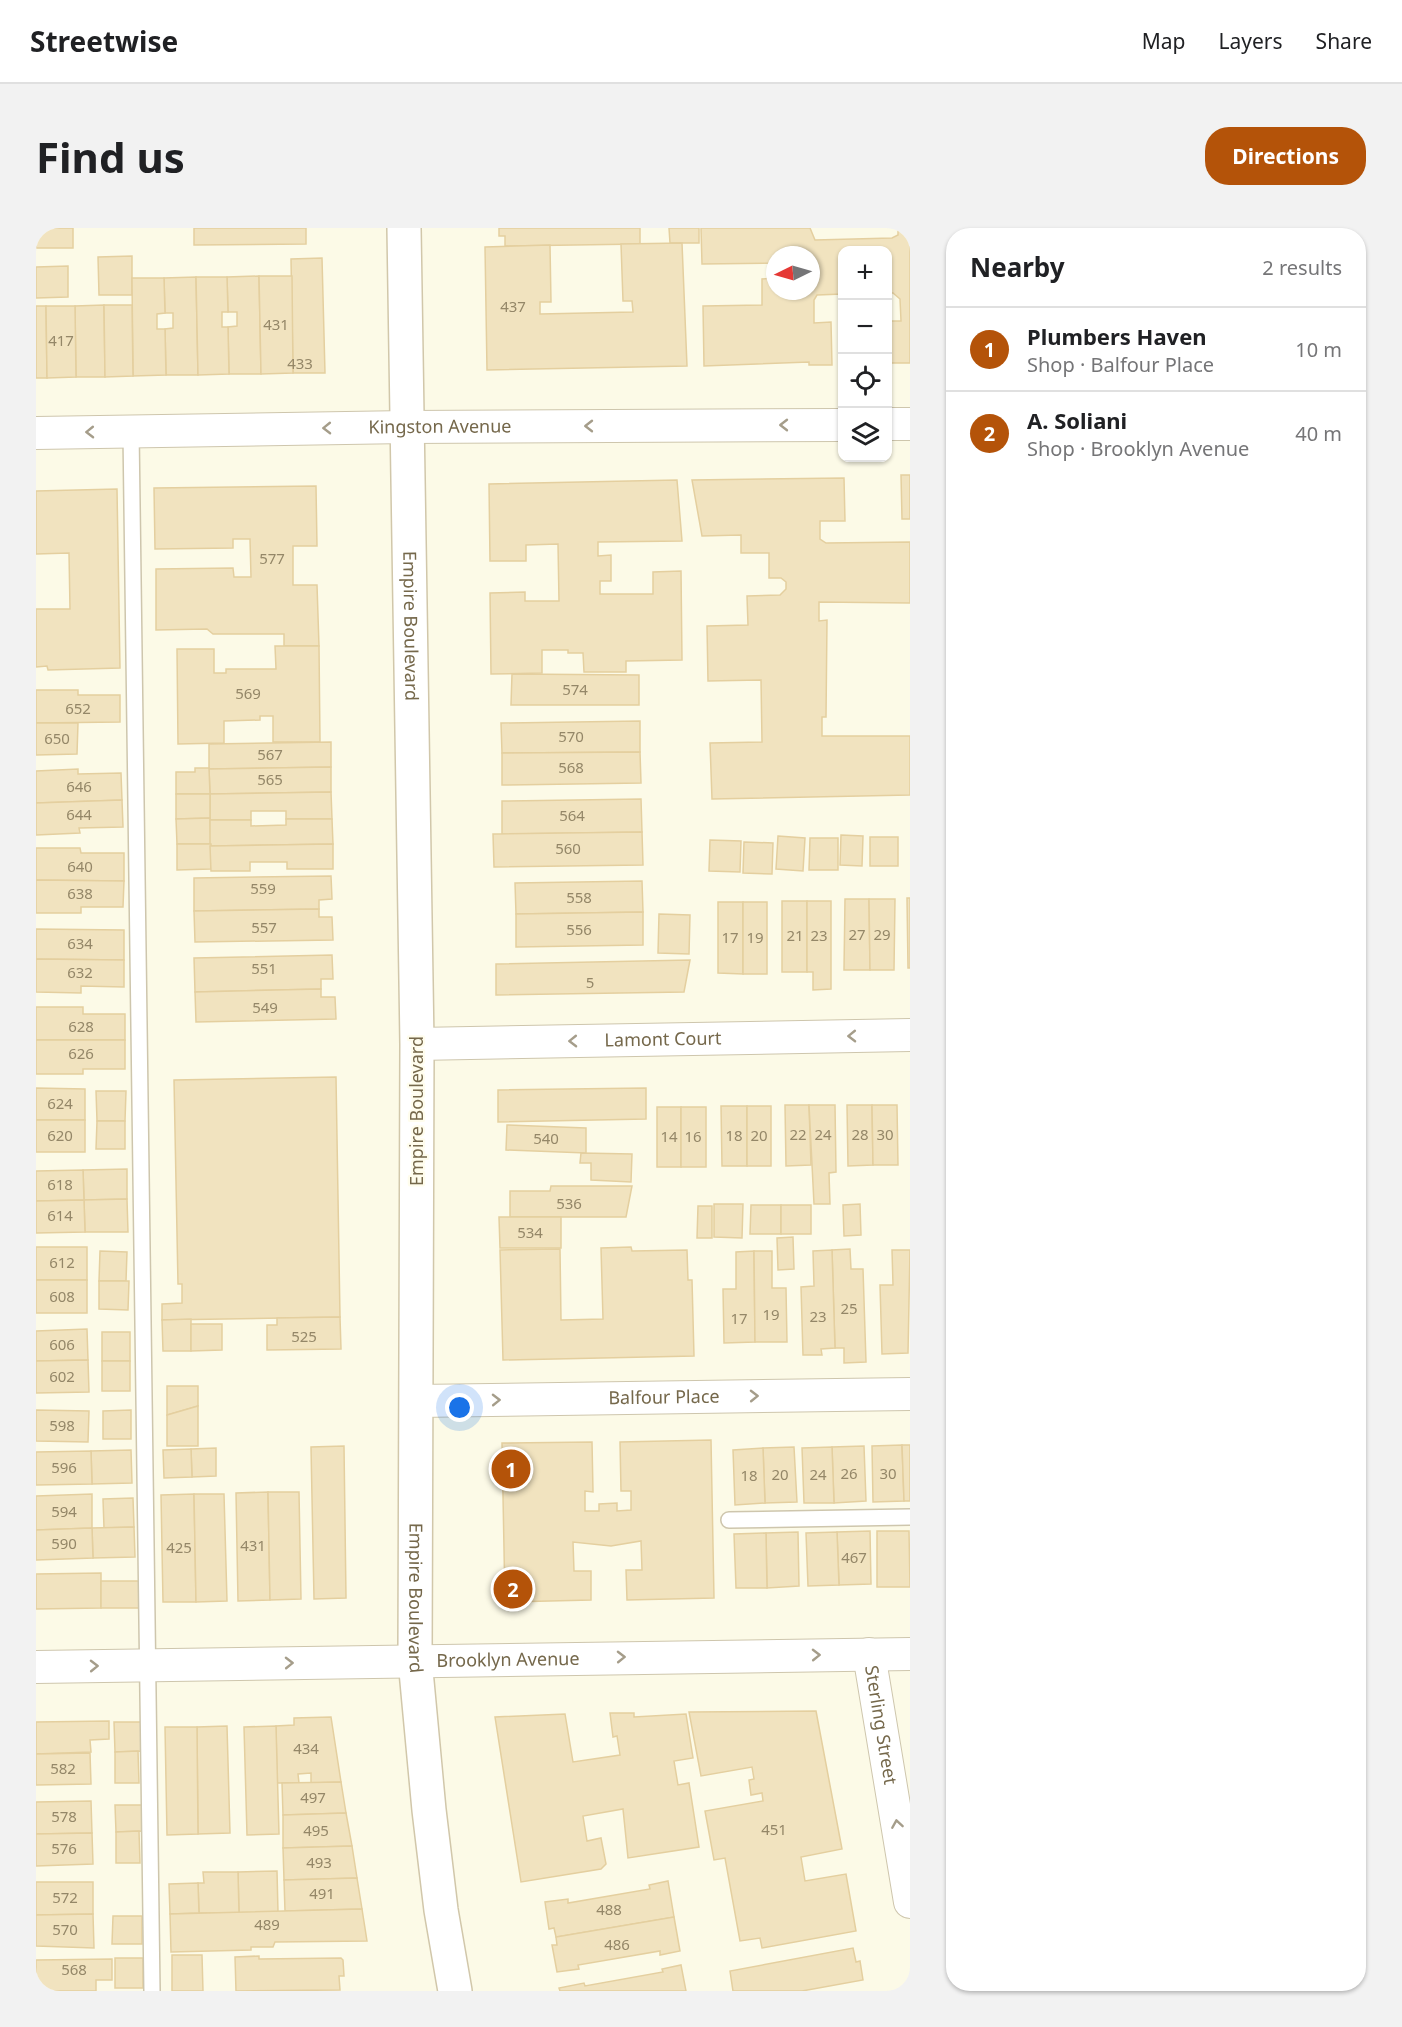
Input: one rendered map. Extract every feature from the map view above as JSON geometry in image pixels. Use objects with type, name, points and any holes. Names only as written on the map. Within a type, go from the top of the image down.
[{"type":"main road","name":"Empire Boulevard","points":[[404,228],[417,1044],[415,1660],[441,1910],[455,1991]]},
{"type":"street","points":[[892,424],[910,424]]},
{"type":"street","name":"Kingston Avenue","points":[[36,433],[407,426],[838,425]]},
{"type":"street","name":"Lamont Court","points":[[417,1044],[910,1035]]},
{"type":"street","name":"Balfour Place","points":[[416,1401],[910,1394]]},
{"type":"street","name":"Sterling Street","points":[[869,1654],[910,1902]]},
{"type":"street","name":"Brooklyn Avenue","points":[[36,1667],[910,1654]]},
{"type":"lane","points":[[131,431],[152,1991]]},
{"type":"lane","points":[[729,1520],[910,1517]]},
{"type":"building","points":[[36,228],[73,228],[73,248],[36,248]]},
{"type":"building","points":[[194,228],[306,228],[306,244],[194,245]]},
{"type":"building","points":[[499,228],[640,228],[640,244],[505,246],[505,236],[499,236]]},
{"type":"building","points":[[669,228],[699,228],[699,243],[670,243]]},
{"type":"building","points":[[701,228],[810,228],[815,240],[892,238],[898,235],[898,228],[910,228],[910,363],[892,363],[892,321],[901,321],[900,299],[892,293],[892,246],[838,246],[838,294],[820,295],[820,246],[766,246],[766,263],[702,264]]},
{"type":"building","points":[[682,243],[687,366],[487,370],[485,247],[550,245],[551,302],[540,302],[540,314],[633,312],[632,301],[623,301],[621,244]]},
{"type":"building","points":[[132,256],[132,295],[99,295],[98,257]]},
{"type":"building","points":[[322,258],[325,373],[293,373],[291,259]]},
{"type":"building","points":[[68,266],[68,297],[36,298],[36,267]]},
{"type":"building","points":[[259,276],[261,374],[229,374],[228,327],[237,326],[237,312],[228,312],[227,277]]},
{"type":"building","points":[[259,276],[292,276],[293,373],[261,374]]},
{"type":"building","points":[[196,277],[198,375],[166,375],[165,329],[173,328],[173,313],[165,313],[164,278]]},
{"type":"building","points":[[196,277],[227,277],[228,312],[222,312],[222,327],[228,327],[229,374],[198,375]]},
{"type":"building","points":[[132,278],[164,278],[165,313],[157,314],[157,329],[165,329],[166,375],[133,376]]},
{"type":"building","points":[[762,279],[766,279],[766,300],[814,300],[814,323],[831,322],[832,365],[809,365],[809,362],[704,366],[703,306],[762,305]]},
{"type":"building","points":[[104,305],[105,377],[76,377],[75,306]]},
{"type":"building","points":[[104,305],[132,305],[133,376],[105,377]]},
{"type":"building","points":[[36,306],[46,306],[47,378],[36,378]]},
{"type":"building","points":[[46,306],[75,306],[76,377],[47,378]]},
{"type":"building","points":[[901,475],[910,475],[910,519],[902,519]]},
{"type":"building","points":[[844,478],[845,521],[820,521],[820,539],[826,543],[910,542],[910,603],[819,602],[819,621],[827,620],[826,717],[822,717],[822,736],[910,736],[910,795],[712,799],[710,743],[762,742],[761,680],[708,681],[707,626],[748,625],[747,596],[780,595],[786,589],[786,582],[781,578],[769,578],[769,553],[741,553],[741,535],[702,536],[692,480]]},
{"type":"building","points":[[677,480],[682,541],[598,542],[598,556],[611,555],[611,581],[600,581],[600,594],[653,594],[653,572],[681,571],[682,660],[626,661],[626,672],[584,672],[583,653],[568,653],[568,650],[542,650],[542,673],[491,674],[490,593],[525,592],[525,601],[559,601],[558,544],[526,545],[526,561],[490,561],[489,484]]},
{"type":"building","points":[[316,486],[317,546],[293,546],[293,585],[317,585],[319,646],[284,646],[284,634],[213,634],[207,629],[156,630],[156,569],[233,568],[234,577],[251,577],[250,539],[233,539],[233,548],[155,549],[154,488]]},
{"type":"building","points":[[117,489],[120,668],[48,670],[47,666],[36,667],[36,609],[70,609],[69,553],[36,554],[36,491]]},
{"type":"building","points":[[275,646],[319,646],[320,742],[273,742],[273,716],[260,716],[260,720],[224,721],[224,743],[178,744],[177,649],[214,649],[214,673],[226,673],[226,669],[276,669]]},
{"type":"building","points":[[512,674],[639,675],[639,705],[511,705]]},
{"type":"building","points":[[36,690],[78,690],[78,695],[120,695],[120,722],[36,723]]},
{"type":"building","points":[[640,721],[640,752],[502,753],[501,723]]},
{"type":"building","points":[[36,723],[78,723],[77,754],[36,755]]},
{"type":"building","points":[[331,742],[331,767],[209,769],[209,744]]},
{"type":"building","points":[[640,752],[641,783],[502,785],[502,753]]},
{"type":"building","points":[[331,767],[331,792],[210,794],[209,769]]},
{"type":"building","points":[[195,768],[209,768],[210,794],[176,794],[176,772],[195,772]]},
{"type":"building","points":[[78,769],[78,774],[121,773],[122,800],[36,803],[36,771]]},
{"type":"building","points":[[331,792],[332,819],[286,819],[286,811],[251,811],[251,820],[210,820],[210,794]]},
{"type":"building","points":[[176,794],[210,794],[210,818],[176,819]]},
{"type":"building","points":[[641,799],[642,832],[502,834],[502,801]]},
{"type":"building","points":[[122,800],[123,827],[79,828],[80,833],[36,835],[36,803]]},
{"type":"building","points":[[210,818],[211,844],[177,844],[176,819]]},
{"type":"building","points":[[286,819],[332,819],[333,844],[210,846],[210,820],[251,820],[251,826],[286,825]]},
{"type":"building","points":[[642,832],[643,865],[494,867],[493,834]]},
{"type":"building","points":[[841,835],[863,836],[862,866],[840,865]]},
{"type":"building","points":[[778,836],[805,838],[803,871],[776,869]]},
{"type":"building","points":[[870,837],[898,837],[898,866],[870,866]]},
{"type":"building","points":[[810,838],[838,838],[838,870],[809,870]]},
{"type":"building","points":[[710,840],[741,841],[740,872],[709,871]]},
{"type":"building","points":[[744,842],[773,843],[772,874],[743,873]]},
{"type":"building","points":[[177,844],[211,844],[211,869],[177,870]]},
{"type":"building","points":[[333,844],[333,869],[287,869],[287,862],[250,862],[250,871],[211,871],[210,846]]},
{"type":"building","points":[[36,848],[80,848],[81,853],[124,853],[124,881],[36,880]]},
{"type":"building","points":[[331,876],[332,899],[319,900],[319,909],[194,911],[194,878]]},
{"type":"building","points":[[36,880],[124,881],[123,907],[81,907],[81,913],[36,913]]},
{"type":"building","points":[[642,881],[643,912],[516,914],[515,883]]},
{"type":"building","points":[[907,898],[910,898],[910,968],[908,968]]},
{"type":"building","points":[[845,899],[869,899],[870,970],[844,970]]},
{"type":"building","points":[[869,899],[895,899],[894,970],[870,970]]},
{"type":"building","points":[[782,901],[807,901],[807,972],[782,972]]},
{"type":"building","points":[[807,901],[831,901],[831,989],[813,990],[813,972],[807,972]]},
{"type":"building","points":[[718,902],[743,902],[743,974],[718,973]]},
{"type":"building","points":[[743,902],[767,902],[767,974],[743,974]]},
{"type":"building","points":[[319,909],[319,917],[332,917],[333,940],[195,942],[194,911]]},
{"type":"building","points":[[643,912],[643,945],[516,947],[516,914]]},
{"type":"building","points":[[659,914],[690,915],[689,954],[658,953]]},
{"type":"building","points":[[36,929],[124,930],[124,960],[36,959]]},
{"type":"building","points":[[332,955],[333,979],[321,979],[321,989],[195,992],[194,958]]},
{"type":"building","points":[[36,959],[124,960],[124,987],[81,986],[81,993],[36,992]]},
{"type":"building","points":[[690,960],[684,992],[496,995],[496,964]]},
{"type":"building","points":[[321,989],[321,997],[335,997],[336,1019],[196,1022],[195,992]]},
{"type":"building","points":[[36,1007],[83,1007],[83,1014],[125,1014],[125,1040],[36,1040]]},
{"type":"building","points":[[36,1040],[125,1040],[125,1069],[83,1069],[83,1074],[36,1074]]},
{"type":"building","points":[[336,1077],[340,1317],[162,1320],[162,1304],[182,1303],[182,1284],[178,1284],[174,1080]]},
{"type":"building","points":[[36,1088],[85,1089],[85,1120],[36,1120]]},
{"type":"building","points":[[646,1088],[646,1119],[498,1122],[498,1090]]},
{"type":"building","points":[[96,1091],[126,1091],[125,1121],[97,1121]]},
{"type":"building","points":[[785,1105],[809,1105],[811,1165],[786,1166]]},
{"type":"building","points":[[809,1105],[835,1105],[836,1172],[829,1173],[830,1204],[814,1204]]},
{"type":"building","points":[[847,1105],[872,1105],[873,1165],[848,1166]]},
{"type":"building","points":[[872,1105],[897,1105],[898,1165],[873,1165]]},
{"type":"building","points":[[721,1106],[747,1106],[747,1166],[722,1166]]},
{"type":"building","points":[[747,1106],[771,1106],[771,1166],[747,1166]]},
{"type":"building","points":[[657,1107],[681,1107],[681,1167],[657,1167]]},
{"type":"building","points":[[681,1107],[706,1107],[706,1167],[681,1167]]},
{"type":"building","points":[[36,1120],[85,1120],[85,1152],[36,1152]]},
{"type":"building","points":[[97,1121],[125,1121],[125,1149],[96,1149]]},
{"type":"building","points":[[507,1125],[586,1128],[586,1153],[506,1150]]},
{"type":"building","points":[[581,1153],[632,1154],[631,1182],[591,1180],[591,1163],[580,1163]]},
{"type":"building","points":[[127,1169],[127,1199],[84,1200],[83,1170]]},
{"type":"building","points":[[83,1170],[84,1200],[36,1201],[36,1171]]},
{"type":"building","points":[[551,1186],[632,1186],[626,1217],[510,1217],[510,1191],[550,1191]]},
{"type":"building","points":[[127,1199],[128,1232],[85,1232],[84,1200]]},
{"type":"building","points":[[84,1200],[85,1232],[36,1233],[36,1201]]},
{"type":"building","points":[[714,1204],[743,1204],[742,1238],[714,1237]]},
{"type":"building","points":[[860,1204],[861,1235],[844,1236],[843,1205]]},
{"type":"building","points":[[751,1205],[781,1205],[781,1234],[750,1234]]},
{"type":"building","points":[[781,1205],[811,1205],[811,1234],[781,1234]]},
{"type":"building","points":[[698,1206],[712,1206],[712,1238],[697,1238]]},
{"type":"building","points":[[499,1217],[561,1217],[561,1248],[500,1248]]},
{"type":"building","points":[[793,1237],[794,1269],[778,1270],[777,1238]]},
{"type":"building","points":[[36,1247],[87,1247],[87,1280],[36,1280]]},
{"type":"building","points":[[631,1247],[632,1251],[687,1250],[688,1280],[692,1280],[694,1356],[503,1360],[500,1250],[560,1249],[561,1320],[603,1319],[601,1248]]},
{"type":"building","points":[[850,1249],[851,1269],[863,1269],[866,1362],[844,1363],[844,1348],[835,1348],[832,1250]]},
{"type":"building","points":[[832,1250],[835,1348],[821,1349],[822,1355],[803,1355],[801,1287],[814,1286],[813,1251]]},
{"type":"building","points":[[892,1250],[910,1250],[908,1353],[882,1354],[880,1285],[893,1285]]},
{"type":"building","points":[[100,1251],[127,1252],[126,1281],[99,1281]]},
{"type":"building","points":[[754,1251],[755,1342],[724,1343],[723,1289],[736,1289],[736,1252]]},
{"type":"building","points":[[754,1251],[772,1251],[772,1288],[786,1288],[787,1342],[755,1342]]},
{"type":"building","points":[[36,1280],[87,1280],[87,1313],[36,1313]]},
{"type":"building","points":[[99,1281],[129,1281],[128,1310],[99,1309]]},
{"type":"building","points":[[340,1317],[341,1349],[267,1350],[267,1325],[277,1325],[277,1318]]},
{"type":"building","points":[[191,1319],[191,1351],[163,1351],[162,1320]]},
{"type":"building","points":[[191,1324],[222,1324],[222,1350],[191,1351]]},
{"type":"building","points":[[87,1329],[88,1360],[36,1361],[36,1331]]},
{"type":"building","points":[[102,1332],[130,1332],[130,1361],[102,1361]]},
{"type":"building","points":[[88,1360],[89,1392],[36,1393],[36,1361]]},
{"type":"building","points":[[102,1361],[130,1361],[130,1391],[102,1391]]},
{"type":"building","points":[[167,1386],[198,1386],[198,1406],[167,1415]]},
{"type":"building","points":[[198,1406],[198,1446],[167,1446],[167,1415]]},
{"type":"building","points":[[36,1410],[89,1411],[88,1442],[36,1441]]},
{"type":"building","points":[[131,1410],[131,1439],[103,1439],[103,1411]]},
{"type":"building","points":[[711,1440],[714,1598],[627,1600],[626,1570],[642,1570],[641,1541],[611,1546],[573,1542],[574,1571],[591,1571],[591,1600],[505,1602],[502,1443],[592,1442],[593,1492],[585,1491],[585,1511],[599,1511],[599,1504],[617,1503],[617,1511],[631,1510],[631,1491],[621,1491],[620,1442]]},
{"type":"building","points":[[902,1445],[904,1501],[873,1502],[872,1446]]},
{"type":"building","points":[[902,1445],[910,1445],[910,1501],[904,1501]]},
{"type":"building","points":[[344,1446],[346,1598],[314,1599],[311,1447]]},
{"type":"building","points":[[864,1446],[866,1501],[834,1503],[832,1447]]},
{"type":"building","points":[[794,1447],[797,1502],[765,1503],[763,1448]]},
{"type":"building","points":[[832,1447],[834,1503],[804,1503],[802,1448]]},
{"type":"building","points":[[216,1448],[216,1476],[192,1477],[191,1449]]},
{"type":"building","points":[[763,1448],[765,1503],[735,1505],[733,1450]]},
{"type":"building","points":[[191,1449],[192,1477],[164,1478],[163,1450]]},
{"type":"building","points":[[131,1450],[132,1483],[92,1484],[91,1451]]},
{"type":"building","points":[[91,1451],[92,1484],[36,1485],[36,1452]]},
{"type":"building","points":[[268,1492],[270,1600],[238,1601],[236,1493]]},
{"type":"building","points":[[268,1492],[299,1492],[301,1599],[270,1600]]},
{"type":"building","points":[[92,1494],[92,1528],[36,1530],[36,1496]]},
{"type":"building","points":[[194,1494],[196,1602],[163,1602],[161,1495]]},
{"type":"building","points":[[194,1494],[224,1494],[227,1601],[196,1602]]},
{"type":"building","points":[[133,1498],[134,1527],[104,1528],[103,1499]]},
{"type":"building","points":[[134,1527],[135,1557],[93,1558],[92,1528]]},
{"type":"building","points":[[92,1528],[93,1558],[36,1560],[36,1530]]},
{"type":"building","points":[[870,1531],[871,1584],[839,1585],[837,1532]]},
{"type":"building","points":[[877,1531],[909,1531],[910,1587],[877,1587]]},
{"type":"building","points":[[798,1532],[799,1586],[767,1588],[766,1533]]},
{"type":"building","points":[[837,1532],[839,1585],[808,1586],[806,1533]]},
{"type":"building","points":[[766,1533],[767,1588],[736,1588],[734,1534]]},
{"type":"building","points":[[101,1573],[101,1608],[36,1609],[36,1574]]},
{"type":"building","points":[[101,1581],[141,1581],[141,1608],[101,1608]]},
{"type":"building","points":[[816,1711],[842,1849],[801,1857],[805,1881],[846,1874],[856,1931],[762,1948],[760,1938],[740,1941],[725,1858],[714,1860],[705,1811],[763,1801],[762,1793],[751,1795],[749,1780],[754,1779],[752,1767],[701,1776],[689,1712]]},
{"type":"building","points":[[610,1713],[634,1713],[634,1717],[686,1714],[693,1758],[674,1761],[678,1785],[689,1783],[699,1847],[628,1858],[623,1809],[583,1816],[587,1841],[601,1838],[606,1864],[601,1869],[521,1882],[495,1717],[565,1714],[573,1762],[620,1755],[617,1736],[613,1737]]},
{"type":"building","points":[[331,1717],[341,1782],[311,1783],[311,1773],[298,1774],[299,1783],[277,1783],[276,1726],[294,1725],[294,1718]]},
{"type":"building","points":[[109,1721],[109,1739],[90,1740],[91,1752],[36,1754],[36,1722]]},
{"type":"building","points":[[114,1722],[144,1722],[145,1751],[115,1752]]},
{"type":"building","points":[[227,1726],[230,1833],[198,1834],[197,1727]]},
{"type":"building","points":[[276,1726],[279,1834],[247,1835],[244,1727]]},
{"type":"building","points":[[165,1727],[197,1727],[198,1834],[167,1835]]},
{"type":"building","points":[[138,1751],[139,1783],[115,1783],[115,1752]]},
{"type":"building","points":[[90,1753],[91,1784],[36,1785],[36,1754]]},
{"type":"building","points":[[341,1782],[346,1813],[283,1815],[282,1783]]},
{"type":"building","points":[[91,1801],[92,1833],[36,1834],[36,1802]]},
{"type":"building","points":[[115,1805],[143,1805],[144,1831],[116,1832]]},
{"type":"building","points":[[346,1813],[352,1846],[283,1848],[283,1815]]},
{"type":"building","points":[[139,1831],[140,1863],[116,1863],[116,1832]]},
{"type":"building","points":[[92,1833],[93,1864],[36,1866],[36,1834]]},
{"type":"building","points":[[352,1846],[357,1878],[284,1880],[283,1848]]},
{"type":"building","points":[[277,1871],[278,1912],[239,1913],[238,1872]]},
{"type":"building","points":[[203,1872],[238,1872],[239,1913],[199,1913],[198,1883],[204,1883]]},
{"type":"building","points":[[357,1878],[362,1909],[285,1911],[284,1880]]},
{"type":"building","points":[[668,1881],[674,1917],[556,1937],[554,1928],[549,1929],[545,1902],[568,1899],[568,1903],[650,1889],[649,1885]]},
{"type":"building","points":[[36,1882],[93,1882],[93,1914],[36,1915]]},
{"type":"building","points":[[198,1883],[199,1913],[170,1914],[169,1884]]},
{"type":"building","points":[[362,1909],[367,1941],[275,1942],[273,1947],[251,1947],[251,1950],[171,1952],[170,1914]]},
{"type":"building","points":[[93,1914],[94,1948],[36,1946],[36,1915]]},
{"type":"building","points":[[113,1916],[142,1916],[142,1944],[112,1944]]},
{"type":"building","points":[[674,1917],[680,1951],[660,1955],[660,1951],[578,1965],[579,1969],[557,1972],[552,1945],[557,1945],[556,1937]]},
{"type":"building","points":[[853,1948],[856,1962],[860,1961],[863,1980],[802,1991],[733,1991],[730,1971]]},
{"type":"building","points":[[172,1955],[202,1955],[203,1991],[172,1991]]},
{"type":"building","points":[[259,1956],[259,1959],[341,1958],[344,1976],[339,1976],[340,1990],[236,1991],[235,1957]]},
{"type":"building","points":[[115,1958],[143,1958],[143,1988],[115,1988]]},
{"type":"building","points":[[112,1959],[112,1980],[96,1980],[96,1991],[36,1991],[36,1960]]},
{"type":"building","points":[[681,1965],[686,1991],[560,1991],[559,1988],[584,1983],[585,1986],[663,1972],[662,1969]]},
{"type":"place","name":"Plumbers Haven","points":[[511,1469]]},
{"type":"place","name":"A. Soliani","points":[[513,1589]]}]
